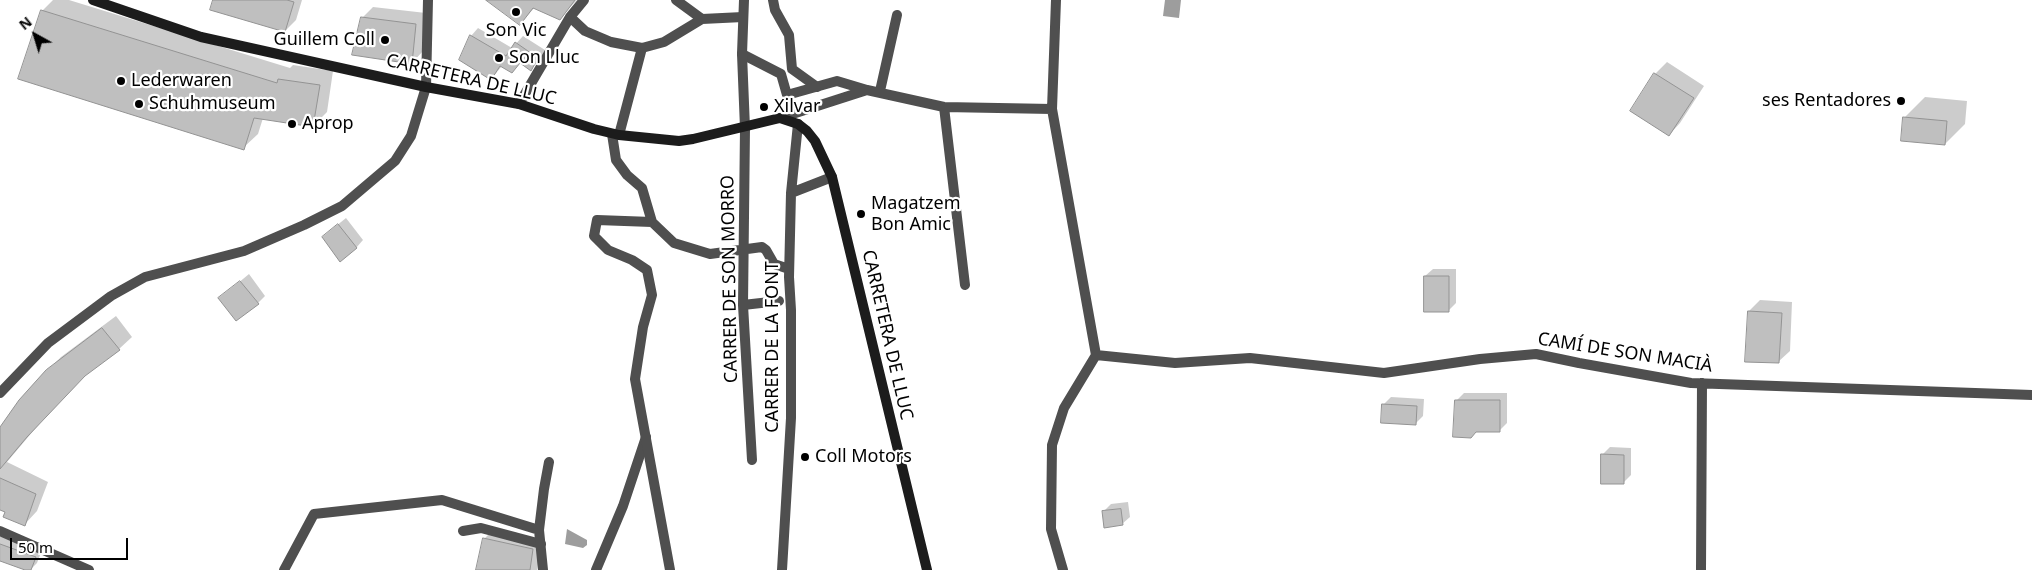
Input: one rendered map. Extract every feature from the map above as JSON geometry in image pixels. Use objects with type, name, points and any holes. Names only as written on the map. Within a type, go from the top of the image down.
[{"type":"main road","name":"CARRETERA DE LLUC","points":[[93,0],[201,37],[426,87],[519,104],[615,134],[679,140],[693,139],[745,128],[780,118],[798,124],[815,141],[832,178],[927,570]]},
{"type":"street","points":[[0,393],[48,342],[111,296],[144,278],[244,251],[304,225],[342,206],[395,160],[411,136],[426,87],[428,0]]},
{"type":"street","points":[[519,104],[570,17],[584,0]]},
{"type":"street","points":[[676,0],[702,19]]},
{"type":"street","name":"CARRER DE SON MORRO","points":[[744,0],[742,54],[745,128],[743,305],[752,460]]},
{"type":"street","points":[[773,0],[789,35],[792,69],[817,87]]},
{"type":"street","points":[[1056,0],[1052,109],[1096,355],[1064,408],[1052,445],[1051,529],[1063,570]]},
{"type":"street","points":[[880,92],[897,15]]},
{"type":"street","points":[[570,17],[585,31],[611,42],[642,48],[664,42],[702,19],[744,17]]},
{"type":"street","points":[[642,48],[615,134],[616,160],[627,175],[642,188],[652,222],[674,244],[710,254],[762,247],[766,250],[774,264],[789,269]]},
{"type":"street","points":[[742,54],[781,74],[787,95],[837,81],[867,90],[944,107],[1052,109]]},
{"type":"street","points":[[780,118],[867,90]]},
{"type":"street","points":[[944,107],[965,285]]},
{"type":"street","name":"CARRER DE LA FONT","points":[[782,570],[790,418],[789,269],[791,193],[798,124]]},
{"type":"street","points":[[791,193],[832,178]]},
{"type":"street","points":[[652,222],[596,220],[594,236],[608,250],[632,260],[647,270],[652,295],[643,327],[635,379],[670,570]]},
{"type":"street","points":[[743,305],[779,302]]},
{"type":"street","name":"CAMÍ DE SON MACIÀ","points":[[1096,355],[1175,363],[1250,358],[1384,373],[1480,359],[1536,354],[1691,383],[2032,395]]},
{"type":"street","points":[[1701,570],[1702,383]]},
{"type":"street","points":[[596,570],[624,506],[646,437]]},
{"type":"street","points":[[544,570],[539,530],[549,462]]},
{"type":"street","points":[[284,570],[314,514],[442,500],[539,530]]},
{"type":"street","points":[[464,531],[481,528],[541,544]]},
{"type":"street","points":[[0,531],[77,567],[89,570]]},
{"type":"shaded area","points":[[1165,0],[1181,0],[1179,18],[1163,16]]},
{"type":"shaded area","points":[[567,529],[587,540],[587,545],[583,548],[565,544]]},
{"type":"building","points":[[213,0],[287,0],[294,2],[285,32],[210,10]]},
{"type":"building","name":"Son Vic","points":[[486,0],[575,0],[560,20],[533,8],[520,25]]},
{"type":"building","points":[[41,10],[277,83],[278,79],[320,85],[313,127],[254,118],[244,150],[18,79]]},
{"type":"building","name":"Guillem Coll","points":[[361,17],[416,24],[412,64],[352,55]]},
{"type":"building","name":"Son Lluc","points":[[470,35],[506,56],[515,42],[538,58],[531,71],[520,63],[512,73],[500,66],[491,80],[459,60]]},
{"type":"building","points":[[1654,73],[1694,98],[1669,136],[1630,111]]},
{"type":"building","points":[[1903,117],[1947,121],[1945,145],[1901,141]]},
{"type":"building","points":[[338,224],[357,248],[340,262],[322,237]]},
{"type":"building","points":[[1424,276],[1449,276],[1449,312],[1424,312]]},
{"type":"building","points":[[240,281],[259,304],[236,321],[218,298]]},
{"type":"building","points":[[1748,311],[1782,313],[1779,363],[1745,362]]},
{"type":"building","points":[[102,328],[120,350],[85,376],[27,437],[0,469],[0,427],[19,400],[46,370]]},
{"type":"building","points":[[1455,400],[1500,400],[1500,432],[1476,432],[1471,438],[1453,437]]},
{"type":"building","points":[[1382,404],[1417,406],[1416,425],[1381,423]]},
{"type":"building","points":[[1601,454],[1624,455],[1624,484],[1601,484]]},
{"type":"building","points":[[0,478],[36,494],[25,526],[3,517],[5,512],[0,510]]},
{"type":"building","points":[[1121,509],[1123,525],[1104,528],[1102,511]]},
{"type":"building","points":[[483,538],[533,549],[530,570],[476,570]]},
{"type":"building","points":[[0,544],[36,557],[31,570],[25,570],[0,561]]},
{"type":"place","name":"Son Vic","points":[[516,12]]},
{"type":"place","name":"Guillem Coll","points":[[385,40]]},
{"type":"place","name":"Son Lluc","points":[[499,58]]},
{"type":"place","name":"Lederwaren","points":[[121,81]]},
{"type":"place","name":"ses Rentadores","points":[[1901,101]]},
{"type":"place","name":"Schuhmuseum","points":[[139,104]]},
{"type":"place","name":"Xilvar","points":[[764,107]]},
{"type":"place","name":"Aprop","points":[[292,124]]},
{"type":"place","name":"Magatzem Bon Amic","points":[[861,214]]},
{"type":"place","name":"Coll Motors","points":[[805,457]]}]
